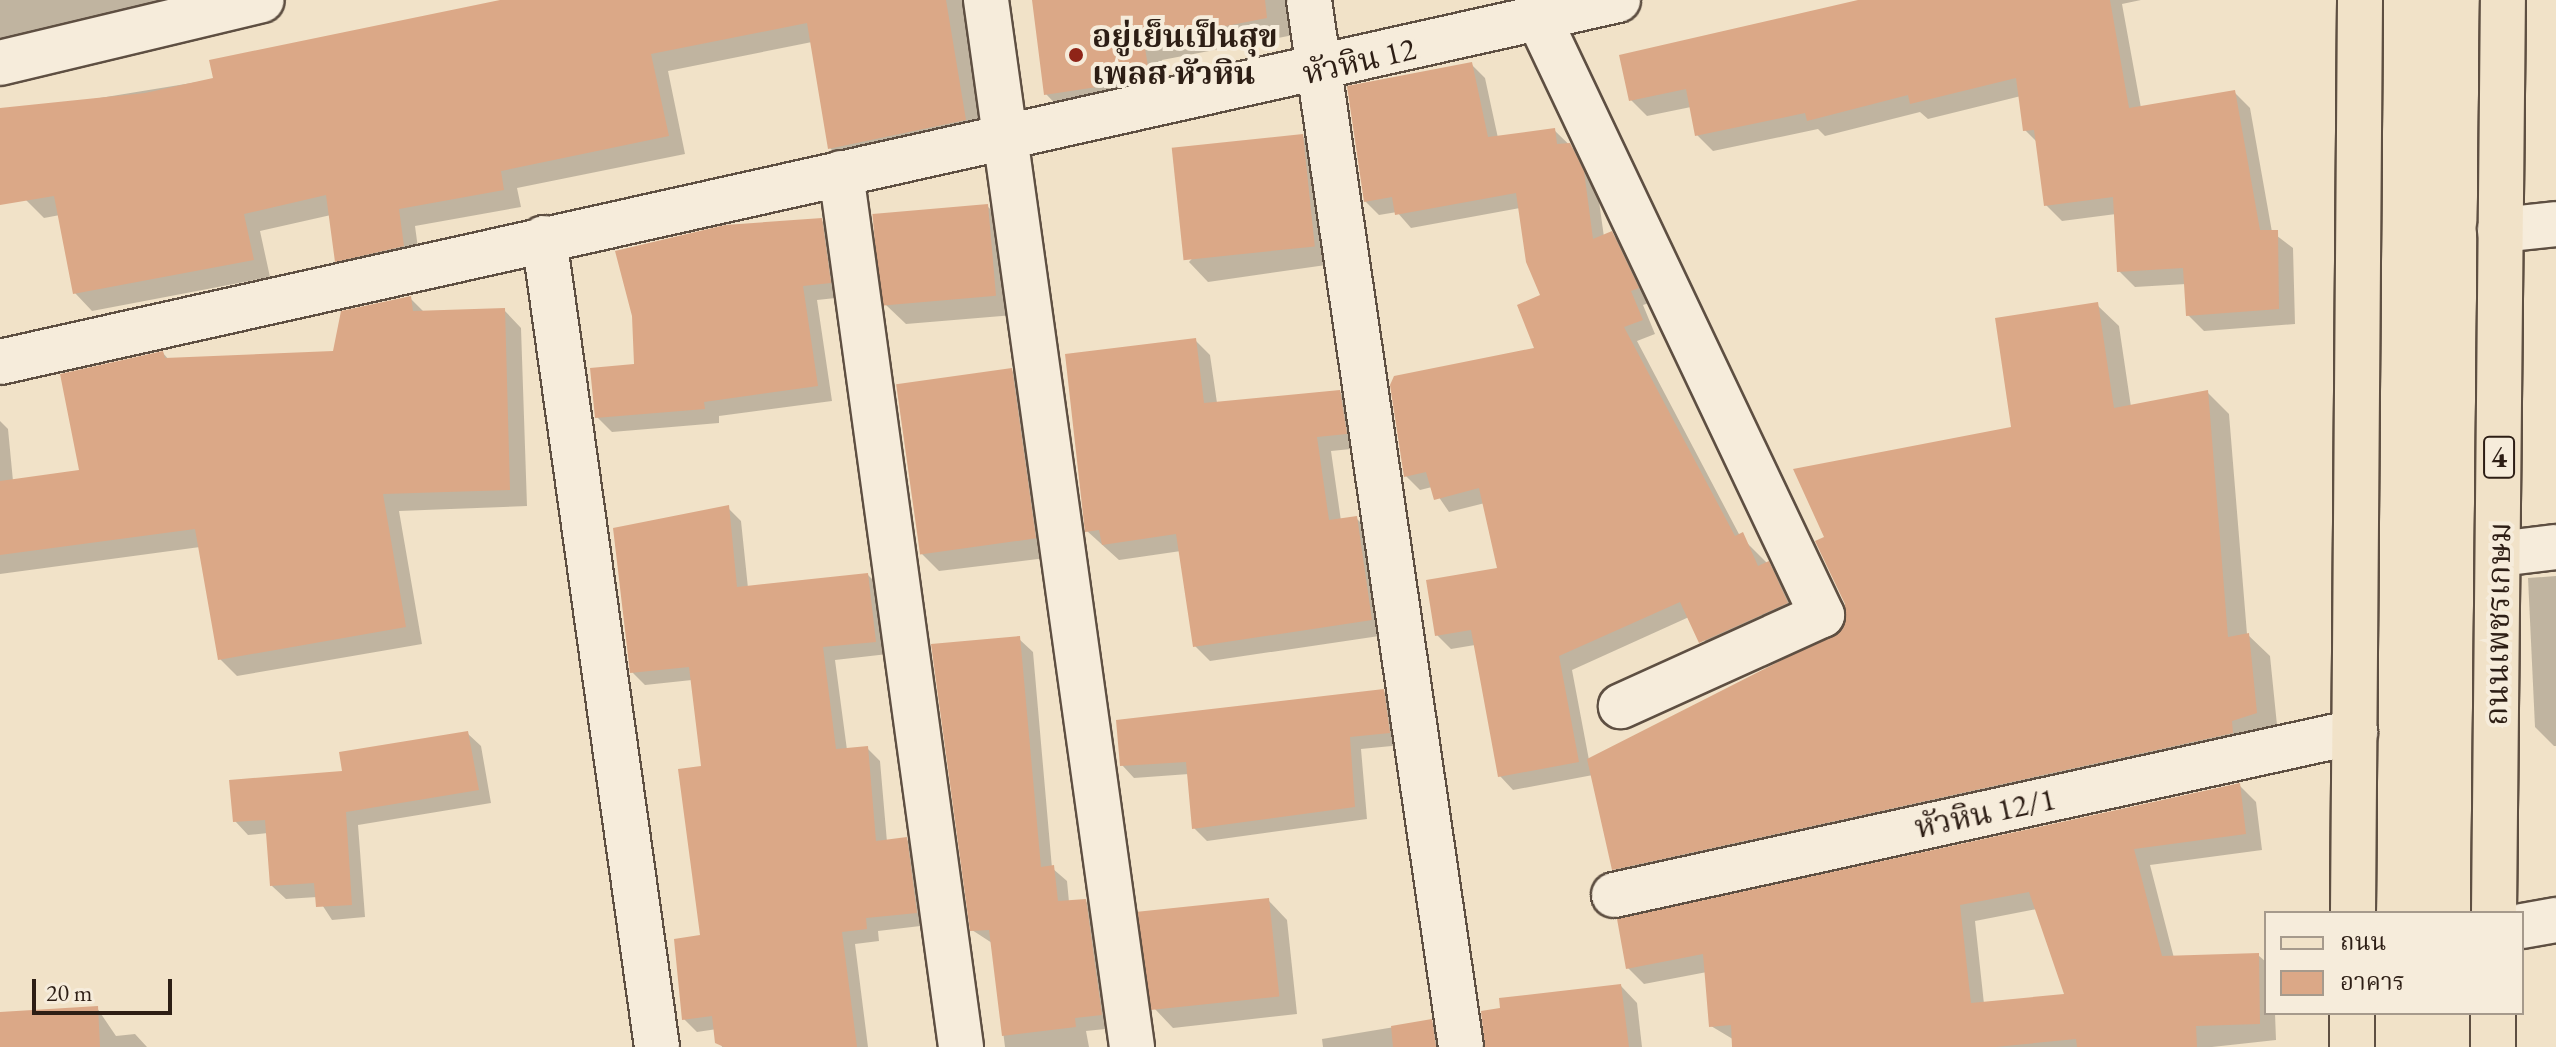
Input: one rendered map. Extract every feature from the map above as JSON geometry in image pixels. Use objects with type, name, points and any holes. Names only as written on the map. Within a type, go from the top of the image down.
[{"type":"main road","points":[[2353,911],[2360,0]]},
{"type":"main road","name":"ถนนเพชรเกษม","points":[[2494,911],[2503,0]]},
{"type":"main road","points":[[2352,1015],[2352,1047]]},
{"type":"main road","points":[[2493,1015],[2493,1047]]},
{"type":"street","points":[[0,63],[262,0]]},
{"type":"street","points":[[986,0],[1132,1047]]},
{"type":"street","points":[[1309,0],[1461,1047]]},
{"type":"street","name":"หัวหิน 12","points":[[0,362],[544,238],[1321,70],[1618,0]]},
{"type":"street","points":[[1539,19],[1822,615],[1621,706]]},
{"type":"street","points":[[841,173],[961,1047]]},
{"type":"street","points":[[2500,230],[2556,224]]},
{"type":"street","points":[[544,238],[657,1047]]},
{"type":"street","points":[[2499,554],[2556,547]]},
{"type":"street","name":"หัวหิน 12/1","points":[[1614,895],[2355,732]]},
{"type":"street","points":[[2524,926],[2556,920]]},
{"type":"building","points":[[500,0],[946,0],[966,120],[828,149],[807,23],[651,54],[669,136],[501,171],[504,190],[399,209],[404,246],[335,262],[326,195],[244,214],[254,260],[73,294],[54,196],[0,205],[0,108],[145,93],[213,78],[209,60]]},
{"type":"building","points":[[1032,0],[1265,0],[1267,18],[1144,42],[1150,79],[1044,95]]},
{"type":"building","points":[[1858,0],[2110,0],[2129,108],[2235,90],[2260,230],[2278,230],[2279,309],[2186,316],[2183,268],[2117,272],[2113,197],[2044,206],[2034,130],[2023,131],[2016,78],[1910,104],[1908,95],[1807,121],[1805,113],[1695,136],[1686,89],[1629,101],[1619,55]]},
{"type":"building","points":[[1472,62],[1488,137],[1555,128],[1557,144],[1570,143],[1584,171],[1593,239],[1612,231],[1639,288],[1631,291],[1643,320],[1624,327],[1735,536],[1743,532],[1758,566],[1769,561],[1788,603],[1699,643],[1680,602],[1559,656],[1579,762],[1498,777],[1471,630],[1435,636],[1426,580],[1497,568],[1479,488],[1434,500],[1426,472],[1404,477],[1390,385],[1394,376],[1534,348],[1517,305],[1540,295],[1526,262],[1516,193],[1395,215],[1392,197],[1364,202],[1347,86]]},
{"type":"building","points":[[1303,134],[1315,246],[1184,260],[1172,148]]},
{"type":"building","points":[[988,204],[996,296],[880,306],[872,214]]},
{"type":"building","points":[[822,218],[831,283],[803,286],[818,386],[704,402],[705,409],[595,418],[590,368],[634,364],[632,316],[615,251],[725,225]]},
{"type":"building","points":[[411,296],[413,311],[505,308],[510,490],[383,494],[406,627],[218,660],[195,529],[0,555],[0,481],[79,470],[60,374],[163,351],[165,358],[333,351],[341,311]]},
{"type":"building","points":[[2098,302],[2114,408],[2208,390],[2228,637],[2249,633],[2257,713],[2232,721],[2233,733],[1612,870],[1587,759],[1843,629],[1845,604],[1815,541],[1824,537],[1793,469],[2011,427],[1995,318]]},
{"type":"building","points":[[1196,338],[1204,403],[1340,390],[1347,434],[1317,437],[1329,520],[1357,516],[1372,620],[1193,647],[1176,534],[1102,545],[1099,530],[1085,532],[1065,354]]},
{"type":"building","points":[[1012,368],[1036,538],[920,555],[896,384]]},
{"type":"building","points":[[729,505],[737,587],[868,573],[876,642],[823,647],[836,749],[868,746],[876,841],[907,837],[917,913],[866,918],[867,929],[842,932],[857,1047],[724,1047],[715,1043],[712,1016],[682,1020],[674,939],[700,935],[678,769],[701,766],[689,667],[630,673],[613,528]]},
{"type":"building","points":[[1020,636],[1041,867],[1054,865],[1058,901],[1086,899],[1102,1015],[1075,1018],[1076,1027],[1002,1036],[989,930],[970,931],[931,644]]},
{"type":"building","points":[[1384,689],[1390,733],[1350,737],[1355,807],[1192,829],[1186,762],[1120,766],[1116,720]]},
{"type":"building","points":[[468,731],[479,790],[346,812],[352,905],[316,907],[314,883],[270,886],[265,820],[233,822],[229,780],[342,771],[339,752]]},
{"type":"building","points":[[2240,783],[2246,834],[2134,849],[2162,956],[2259,953],[2260,1024],[2196,1026],[2197,1047],[2077,1047],[2076,1039],[1995,1047],[1732,1047],[1731,1025],[1709,1027],[1703,954],[1626,969],[1617,919]],"holes":[[[2029,892],[2064,994],[1971,1003],[1960,905]]]},
{"type":"building","points":[[1269,898],[1279,996],[1148,1010],[1138,912]]},
{"type":"building","points":[[1621,984],[1629,1047],[1485,1047],[1481,1011],[1500,1008],[1499,998]]},
{"type":"building","points":[[98,1006],[100,1047],[0,1047],[0,1012]]},
{"type":"building","points":[[1432,1019],[1436,1047],[1393,1047],[1391,1026]]},
{"type":"place","name":"อยู่เย็นเป็นสุข เพลส หัวหิน","points":[[1076,55]]}]
